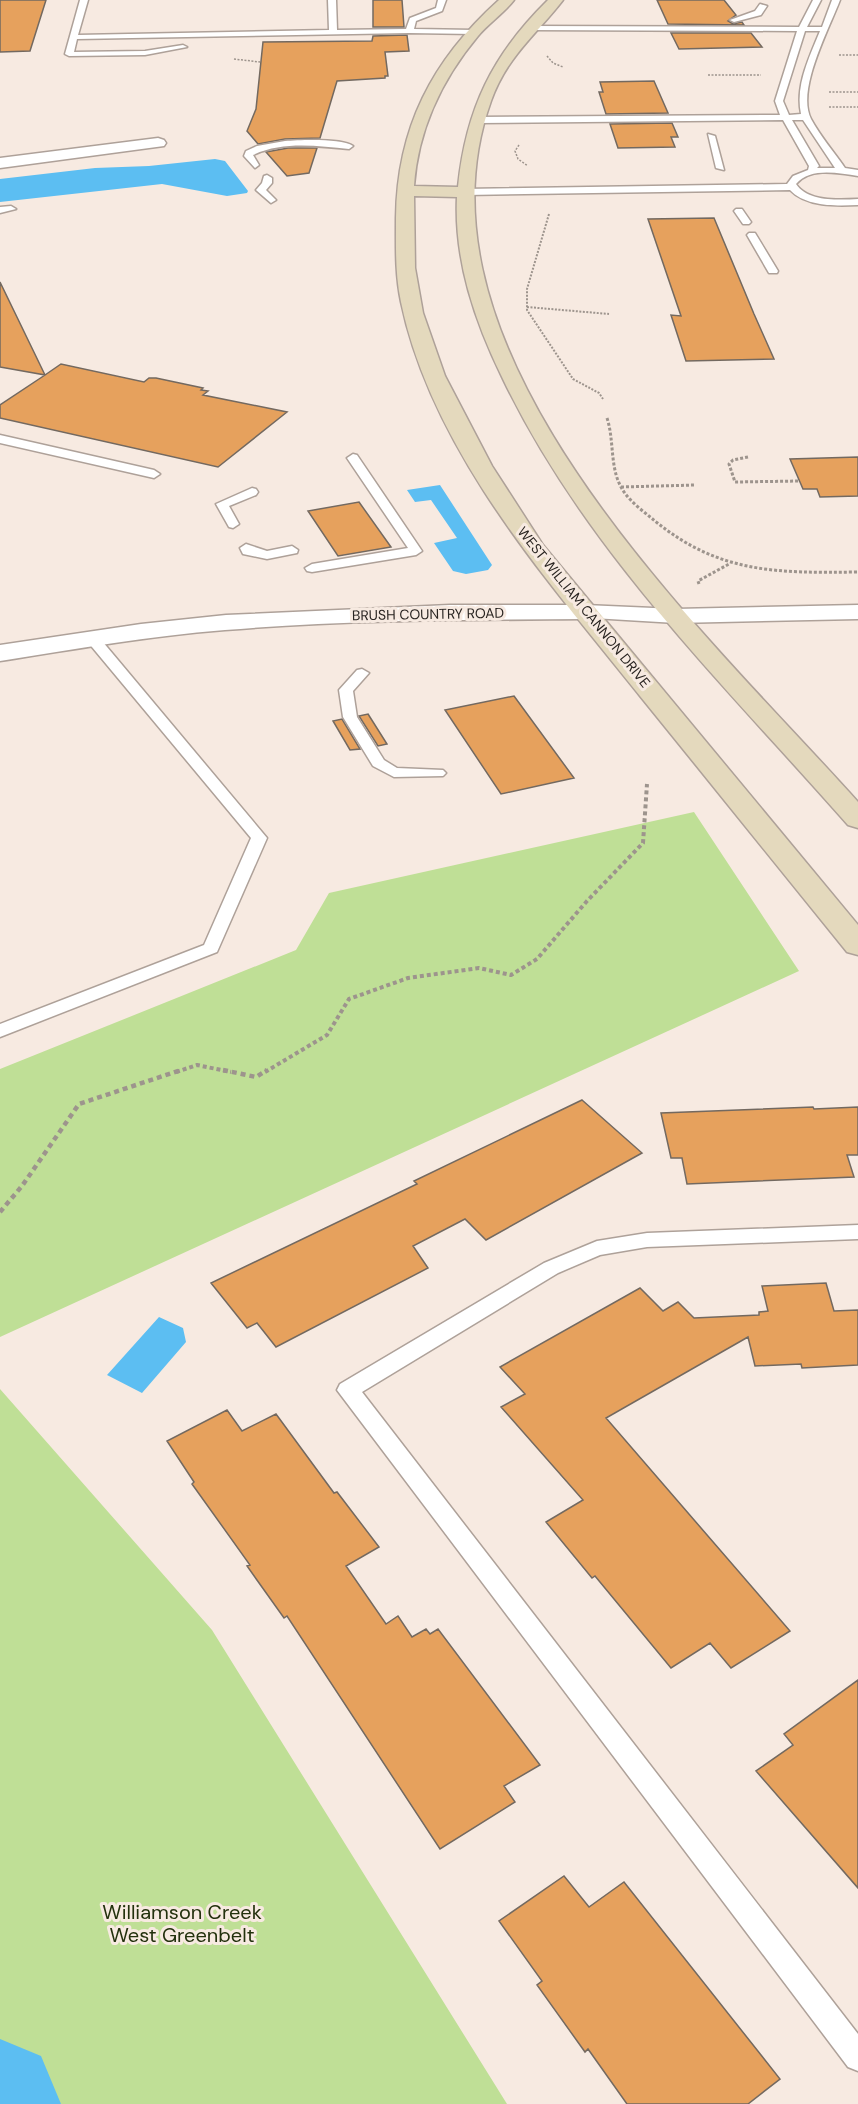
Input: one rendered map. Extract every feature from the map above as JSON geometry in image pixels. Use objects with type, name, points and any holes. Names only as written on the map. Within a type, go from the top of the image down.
[{"type":"main road","name":"WEST WILLIAM CANNON DRIVE","points":[[507,0],[474,32],[445,72],[423,114],[411,150],[405,191],[404,251],[412,312],[459,429],[493,488],[535,550],[858,945]]},
{"type":"main road","points":[[556,0],[506,59],[489,92],[479,120],[465,192],[466,234],[475,285],[486,320],[512,382],[546,444],[604,529],[676,616],[858,819]]},
{"type":"main road","points":[[474,32],[494,34]]},
{"type":"main road","points":[[489,92],[484,78],[486,65],[494,50]]},
{"type":"main road","points":[[405,191],[465,192]]},
{"type":"street","points":[[0,163],[158,143]]},
{"type":"street","name":"BRUSH COUNTRY ROAD","points":[[0,653],[92,638],[224,622],[300,618],[585,612],[676,616],[858,612]]},
{"type":"lane","points":[[84,0],[69,54],[146,53],[183,47]]},
{"type":"lane","points":[[332,0],[333,32]]},
{"type":"lane","points":[[409,31],[413,20],[439,9],[442,0]]},
{"type":"lane","points":[[811,172],[813,165],[779,101],[802,29],[817,0]]},
{"type":"lane","points":[[836,0],[824,29],[802,98],[806,117],[842,171]]},
{"type":"lane","points":[[734,20],[758,14],[763,6]]},
{"type":"lane","points":[[530,28],[824,29]]},
{"type":"lane","points":[[74,37],[409,31],[474,32]]},
{"type":"lane","points":[[479,120],[806,117]]},
{"type":"lane","points":[[703,118],[721,168]]},
{"type":"lane","points":[[255,165],[248,156],[249,153],[260,148],[292,144],[349,146]]},
{"type":"lane","points":[[792,187],[791,183],[796,177],[811,172],[858,173]]},
{"type":"lane","points":[[267,178],[267,183],[261,190],[271,200]]},
{"type":"lane","points":[[465,192],[792,187],[814,199],[858,202]]},
{"type":"lane","points":[[0,210],[11,208]]},
{"type":"lane","points":[[739,211],[746,222]]},
{"type":"lane","points":[[752,235],[773,271]]},
{"type":"lane","points":[[0,439],[154,474]]},
{"type":"lane","points":[[312,568],[416,551],[353,458]]},
{"type":"lane","points":[[233,524],[222,504],[252,492]]},
{"type":"lane","points":[[246,548],[248,551],[267,555],[292,550]]},
{"type":"lane","points":[[0,1031],[211,948],[259,838],[92,638]]},
{"type":"lane","points":[[362,673],[346,690],[350,717],[378,763],[394,772],[438,773]]},
{"type":"lane","points":[[858,1232],[647,1240],[597,1248],[551,1268],[348,1390],[858,2057]]},
{"type":"path","points":[[540,61],[549,56],[553,63],[563,67]]},
{"type":"path","points":[[708,75],[769,75]]},
{"type":"path","points":[[824,92],[858,92]]},
{"type":"path","points":[[828,107],[858,107]]},
{"type":"path","points":[[524,138],[515,151],[518,159],[534,169]]},
{"type":"path","points":[[552,205],[526,289],[527,307],[573,379],[599,393],[603,399]]},
{"type":"path","points":[[527,307],[609,314]]},
{"type":"path","points":[[607,418],[612,429],[618,482],[621,487],[663,529],[694,550],[729,564],[779,573],[858,572]]},
{"type":"path","points":[[748,457],[733,460],[729,464],[735,482],[800,481]]},
{"type":"path","points":[[621,487],[695,485]]},
{"type":"path","points":[[699,584],[698,581],[702,578],[729,564]]},
{"type":"path","points":[[0,1212],[22,1186],[79,1104],[197,1065],[256,1077],[327,1035],[350,999],[408,978],[479,968],[511,975],[537,959],[587,901],[643,843],[647,784]]},
{"type":"green space","points":[[694,812],[799,971],[0,1337],[0,1069],[296,950],[329,893]]},
{"type":"green space","name":"Williamson Creek West Greenbelt","points":[[0,1389],[212,1630],[507,2104],[0,2104]]},
{"type":"water","points":[[215,159],[225,161],[248,191],[247,193],[227,196],[162,184],[0,202],[0,179],[95,168],[149,166]]},
{"type":"water","points":[[440,485],[492,565],[488,570],[466,574],[453,571],[434,543],[457,538],[431,500],[415,502],[407,490]]},
{"type":"water","points":[[159,1317],[183,1328],[186,1342],[142,1393],[107,1375]]},
{"type":"building","points":[[0,0],[46,0],[30,51],[0,52]]},
{"type":"building","points":[[373,0],[402,0],[404,27],[373,27]]},
{"type":"building","points":[[657,0],[724,0],[736,15],[728,21],[733,24],[742,22],[744,25],[668,24]]},
{"type":"building","points":[[671,33],[751,33],[762,47],[679,49]]},
{"type":"building","points":[[407,35],[409,51],[385,52],[388,76],[385,78],[337,81],[320,138],[285,139],[258,144],[247,131],[256,109],[263,42],[372,41],[373,36]]},
{"type":"building","points":[[654,81],[668,113],[606,114],[599,92],[603,92],[600,82]]},
{"type":"building","points":[[672,123],[678,137],[671,137],[675,147],[618,148],[610,124]]},
{"type":"building","points":[[288,148],[317,148],[309,173],[287,176],[266,152]]},
{"type":"building","points":[[714,218],[774,359],[686,361],[671,315],[681,316],[648,219]]},
{"type":"building","points":[[0,282],[45,375],[0,367]]},
{"type":"building","points":[[61,364],[144,382],[149,378],[156,378],[203,388],[201,390],[208,391],[203,395],[287,412],[218,467],[0,418],[0,405]]},
{"type":"building","points":[[858,457],[858,496],[820,497],[817,489],[803,489],[790,459]]},
{"type":"building","points":[[359,502],[391,547],[338,556],[308,511]]},
{"type":"building","points":[[514,696],[574,778],[501,794],[445,710]]},
{"type":"building","points":[[368,714],[387,744],[378,746],[359,716]]},
{"type":"building","points":[[342,719],[360,749],[350,750],[333,721]]},
{"type":"building","points":[[582,1100],[642,1153],[486,1240],[465,1219],[413,1246],[428,1268],[276,1347],[257,1323],[247,1328],[211,1283],[417,1184],[414,1181]]},
{"type":"building","points":[[813,1107],[814,1109],[858,1107],[858,1155],[847,1155],[854,1177],[687,1184],[682,1158],[671,1158],[661,1113]]},
{"type":"building","points":[[826,1283],[834,1311],[858,1310],[858,1365],[802,1368],[801,1364],[755,1366],[748,1337],[606,1418],[790,1631],[731,1668],[710,1643],[671,1668],[595,1576],[592,1578],[546,1522],[583,1500],[501,1407],[525,1394],[500,1367],[640,1288],[663,1311],[678,1302],[694,1318],[759,1315],[759,1312],[768,1311],[762,1286]]},
{"type":"building","points":[[227,1410],[242,1431],[276,1414],[334,1493],[337,1492],[379,1547],[346,1566],[386,1624],[398,1616],[412,1637],[426,1629],[430,1634],[438,1629],[540,1765],[504,1786],[515,1802],[440,1849],[287,1616],[284,1618],[247,1566],[250,1565],[192,1484],[194,1482],[167,1441]]},
{"type":"building","points":[[858,1680],[858,1888],[756,1771],[793,1745],[784,1734]]},
{"type":"building","points":[[564,1876],[589,1907],[624,1882],[780,2079],[748,2104],[627,2104],[588,2049],[585,2052],[537,1985],[542,1981],[499,1921]]},
{"type":"waterway","points":[[0,2097],[2,2104]]}]
